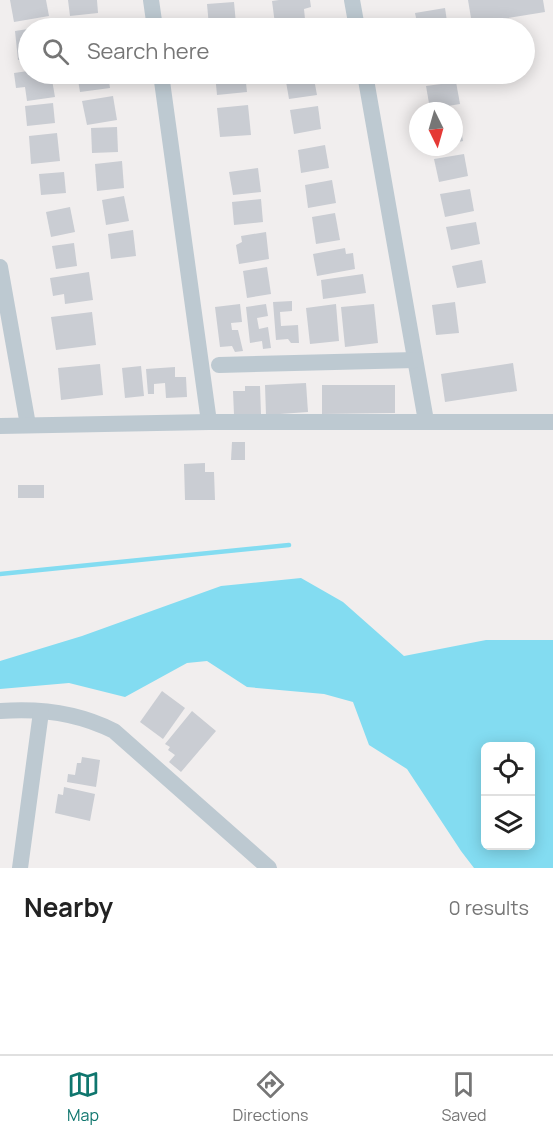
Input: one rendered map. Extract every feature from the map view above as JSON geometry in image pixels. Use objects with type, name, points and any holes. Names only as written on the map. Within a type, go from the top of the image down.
[{"type":"street","points":[[151,0],[153,18]]},
{"type":"street","points":[[352,0],[355,18]]},
{"type":"street","points":[[162,84],[209,422]]},
{"type":"street","points":[[367,84],[426,421]]},
{"type":"street","points":[[0,267],[28,425]]},
{"type":"street","points":[[219,365],[416,360]]},
{"type":"street","points":[[0,426],[209,422],[553,422]]},
{"type":"street","points":[[0,711],[22,710],[73,716],[91,720],[114,731],[269,868]]},
{"type":"street","points":[[21,868],[41,712]]},
{"type":"water","points":[[301,578],[343,602],[404,656],[486,640],[553,640],[553,868],[474,868],[407,769],[369,745],[353,702],[324,694],[247,687],[207,661],[187,663],[125,697],[69,683],[0,689],[0,661],[82,636],[221,586]]},
{"type":"building","points":[[10,0],[46,0],[49,16],[18,18],[18,21],[14,22]]},
{"type":"building","points":[[68,0],[97,0],[98,13],[70,16]]},
{"type":"building","points":[[310,0],[311,7],[304,9],[305,18],[274,18],[272,1]]},
{"type":"building","points":[[468,0],[543,0],[545,12],[508,18],[471,18]]},
{"type":"building","points":[[234,2],[235,18],[208,18],[207,4]]},
{"type":"building","points":[[445,8],[446,18],[416,18],[415,13]]},
{"type":"building","points":[[15,31],[18,31],[18,60]]},
{"type":"building","points":[[18,72],[18,84],[53,84],[55,97],[27,101],[25,87],[16,88],[14,73]]},
{"type":"building","points":[[79,84],[109,84],[110,88],[80,92]]},
{"type":"building","points":[[216,84],[246,84],[247,92],[217,95]]},
{"type":"building","points":[[286,84],[315,84],[317,95],[289,99]]},
{"type":"building","points":[[456,84],[460,102],[429,102],[426,86]]},
{"type":"building","points":[[113,96],[117,120],[87,125],[82,101]]},
{"type":"building","points":[[53,103],[55,123],[27,126],[25,106]]},
{"type":"building","points":[[248,105],[251,135],[220,137],[217,108]]},
{"type":"building","points":[[318,106],[321,129],[294,134],[290,110]]},
{"type":"building","points":[[117,127],[118,152],[92,153],[91,128]]},
{"type":"building","points":[[57,133],[60,161],[31,164],[29,136]]},
{"type":"building","points":[[325,145],[329,168],[301,173],[298,150]]},
{"type":"building","points":[[463,154],[468,176],[439,182],[434,159],[463,156]]},
{"type":"building","points":[[122,161],[124,188],[97,191],[95,164]]},
{"type":"building","points":[[258,168],[261,192],[233,195],[229,172]]},
{"type":"building","points":[[64,172],[66,193],[41,195],[39,174]]},
{"type":"building","points":[[332,180],[336,203],[308,208],[305,185]]},
{"type":"building","points":[[470,189],[474,211],[445,217],[440,194]]},
{"type":"building","points":[[124,196],[129,221],[106,225],[102,200]]},
{"type":"building","points":[[261,199],[263,222],[234,225],[232,202]]},
{"type":"building","points":[[70,207],[75,232],[51,237],[46,212]]},
{"type":"building","points":[[335,213],[340,240],[316,244],[312,217]]},
{"type":"building","points":[[476,222],[480,244],[451,250],[446,227]]},
{"type":"building","points":[[133,230],[136,256],[111,259],[108,234]]},
{"type":"building","points":[[266,232],[269,259],[239,264],[236,245],[242,242],[241,236]]},
{"type":"building","points":[[74,243],[77,266],[56,269],[52,246]]},
{"type":"building","points":[[345,248],[346,254],[353,253],[355,269],[317,276],[313,254]]},
{"type":"building","points":[[482,260],[486,283],[457,288],[452,266]]},
{"type":"building","points":[[267,267],[271,294],[247,298],[243,271]]},
{"type":"building","points":[[89,272],[93,300],[65,304],[64,294],[53,296],[50,278]]},
{"type":"building","points":[[363,274],[366,293],[323,299],[321,280]]},
{"type":"building","points":[[292,301],[292,311],[280,312],[281,326],[298,325],[299,343],[291,343],[288,339],[276,340],[273,302]]},
{"type":"building","points":[[455,302],[459,333],[436,335],[432,305]]},
{"type":"building","points":[[240,304],[242,322],[231,323],[232,330],[238,330],[243,351],[235,352],[232,346],[220,347],[215,307]]},
{"type":"building","points":[[266,304],[268,316],[257,318],[259,329],[268,327],[271,348],[263,349],[262,341],[250,343],[246,307]]},
{"type":"building","points":[[336,304],[339,341],[310,344],[306,308]]},
{"type":"building","points":[[374,304],[378,343],[345,347],[341,307]]},
{"type":"building","points":[[92,312],[96,345],[56,350],[51,317]]},
{"type":"building","points":[[513,363],[517,391],[445,402],[441,374]]},
{"type":"building","points":[[100,364],[103,395],[61,400],[58,368]]},
{"type":"building","points":[[141,366],[144,396],[125,398],[122,368]]},
{"type":"building","points":[[175,367],[175,377],[186,377],[187,397],[166,398],[165,383],[154,384],[154,394],[148,394],[146,369]]},
{"type":"building","points":[[306,383],[308,412],[266,415],[265,385]]},
{"type":"building","points":[[322,385],[395,385],[395,413],[322,414]]},
{"type":"building","points":[[245,386],[260,386],[261,414],[234,415],[233,391],[245,391]]},
{"type":"building","points":[[232,442],[245,442],[245,460],[231,460]]},
{"type":"building","points":[[205,463],[205,472],[214,472],[215,500],[185,500],[184,464]]},
{"type":"building","points":[[18,485],[44,485],[44,498],[18,498]]},
{"type":"building","points":[[162,691],[185,708],[163,739],[140,722]]},
{"type":"building","points":[[192,711],[216,731],[181,772],[169,762],[175,755],[168,750],[170,747],[165,744]]},
{"type":"building","points":[[82,757],[100,760],[96,787],[67,782],[68,774],[75,775],[77,763],[81,763]]},
{"type":"building","points":[[64,787],[95,794],[90,821],[55,813],[58,794],[63,795]]},
{"type":"waterway","points":[[0,574],[289,545]]}]
